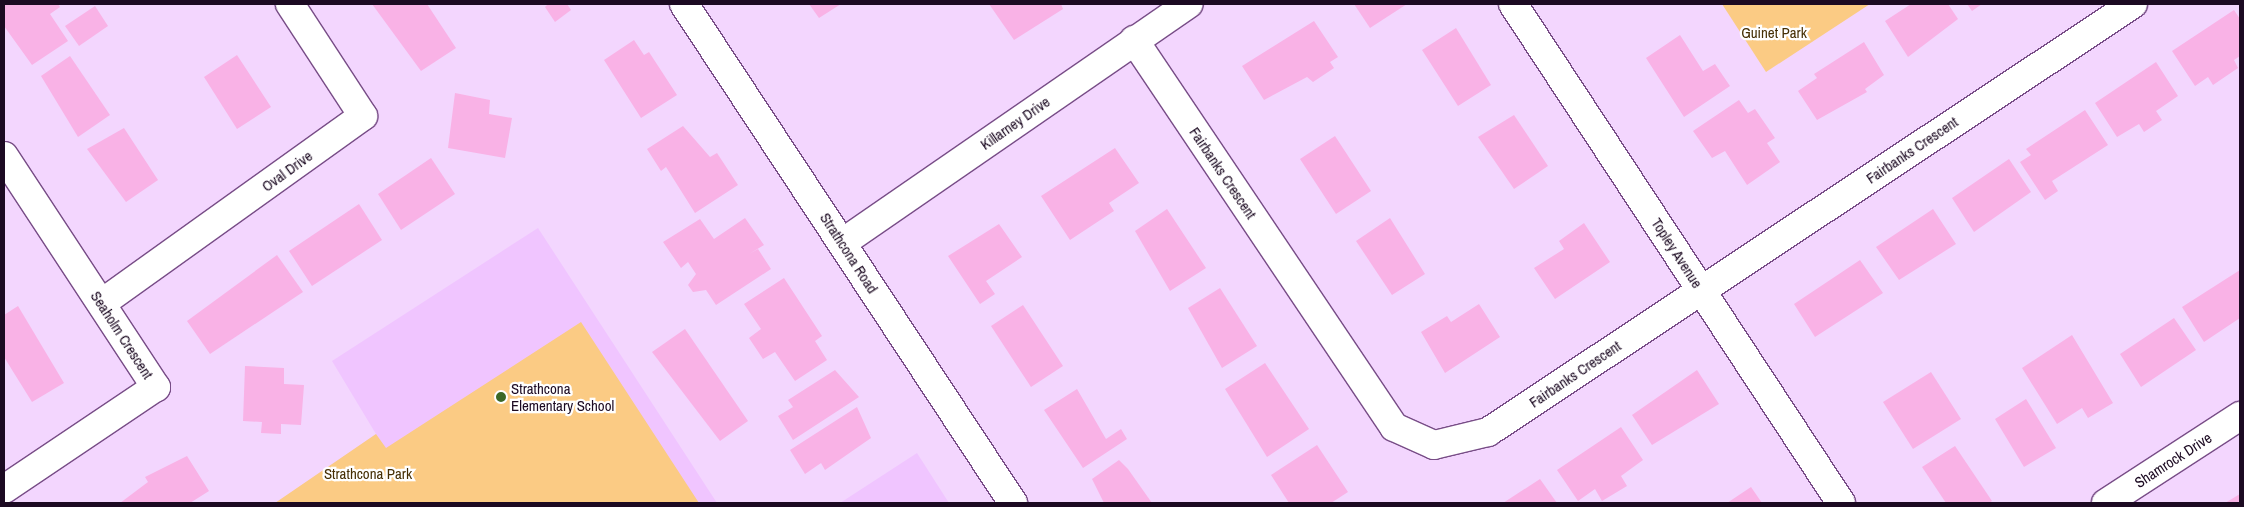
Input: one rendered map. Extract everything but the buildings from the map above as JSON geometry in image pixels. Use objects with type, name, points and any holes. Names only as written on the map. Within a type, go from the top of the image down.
[{"type":"street","name":"Oval Drive","points":[[102,303],[363,116],[290,4]]},
{"type":"street","name":"Strathcona Road","points":[[684,4],[1013,503]]},
{"type":"street","name":"Killarney Drive","points":[[842,244],[1134,40],[1189,4]]},
{"type":"street","name":"Topley Avenue","points":[[1513,4],[1841,503]]},
{"type":"street","name":"Fairbanks Crescent","points":[[1134,40],[1394,427],[1434,445],[1488,432],[2133,4]]},
{"type":"street","name":"Seaholm Crescent","points":[[4,156],[156,387],[4,489]]},
{"type":"street","name":"Shamrock Drive","points":[[2106,503],[2240,416]]},
{"type":"shaded area","name":"Strathcona Elementary School","points":[[538,228],[717,503],[276,503],[376,434],[332,361]]},
{"type":"shaded area","points":[[917,453],[949,503],[840,503]]},
{"type":"green space","name":"Guinet Park","points":[[1722,4],[1870,4],[1766,72]]},
{"type":"green space","name":"Strathcona Park","points":[[581,322],[699,503],[275,503],[376,434],[386,448]]},
{"type":"place","name":"Strathcona Elementary School","points":[[501,397]]}]
